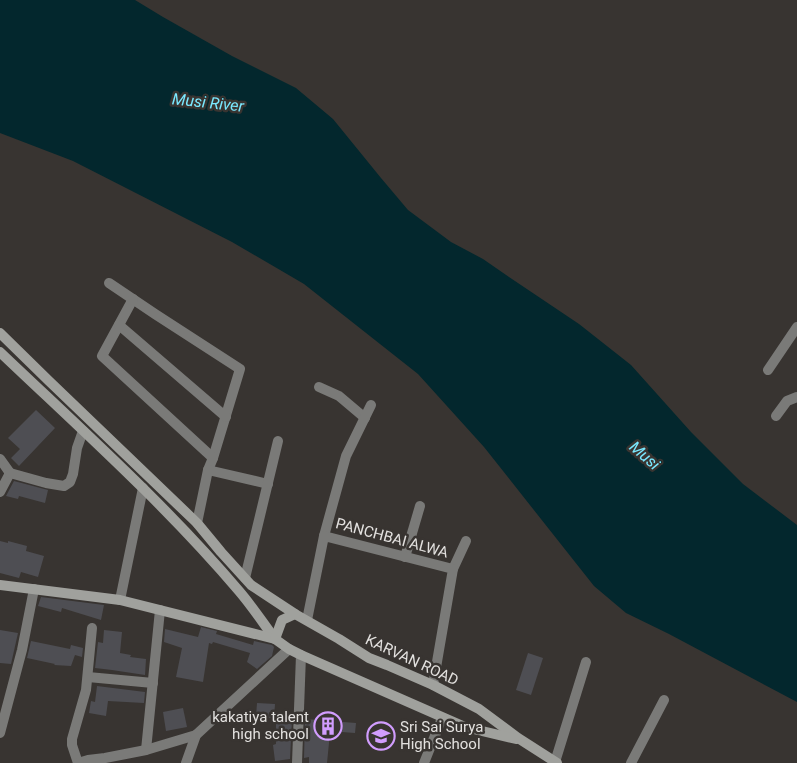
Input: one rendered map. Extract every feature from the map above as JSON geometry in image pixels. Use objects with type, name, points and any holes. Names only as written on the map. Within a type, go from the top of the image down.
[{"type":"street","points":[[109,283],[240,369],[208,470],[197,523]]},
{"type":"street","points":[[133,299],[102,356],[213,458]]},
{"type":"street","points":[[119,325],[226,417]]},
{"type":"street","points":[[768,370],[797,327]]},
{"type":"street","name":"KARVAN ROAD","points":[[0,333],[197,523],[251,585],[295,614],[369,658],[433,685],[479,709],[518,738],[556,762]]},
{"type":"street","points":[[0,352],[144,488],[192,538],[234,585],[275,639]]},
{"type":"street","points":[[319,387],[339,396],[365,418]]},
{"type":"street","points":[[776,416],[787,401],[797,397]]},
{"type":"street","points":[[324,536],[346,456],[371,405]]},
{"type":"street","points":[[0,459],[10,473],[64,486],[70,482],[73,474],[83,431]]},
{"type":"street","points":[[245,578],[278,442]]},
{"type":"street","points":[[208,470],[268,484]]},
{"type":"street","points":[[0,492],[10,473]]},
{"type":"street","points":[[120,600],[144,488]]},
{"type":"street","points":[[405,557],[420,506]]},
{"type":"street","name":"PANCHBAI ALWA","points":[[307,620],[324,536],[453,570],[433,685]]},
{"type":"street","points":[[453,570],[466,542]]},
{"type":"street","name":"KARVAN ROAD","points":[[0,585],[120,600],[275,639],[302,655],[442,718],[465,727],[518,738]]},
{"type":"street","points":[[0,733],[22,650],[34,589]]},
{"type":"street","points":[[146,750],[160,610]]},
{"type":"street","points":[[275,639],[282,620],[295,614]]},
{"type":"street","points":[[92,628],[86,690],[72,739],[78,763],[146,750],[196,736]]},
{"type":"street","points":[[186,763],[196,736],[290,649]]},
{"type":"street","points":[[297,763],[302,655]]},
{"type":"street","points":[[556,762],[586,662]]},
{"type":"street","points":[[88,677],[153,683]]},
{"type":"street","points":[[631,763],[664,700]]},
{"type":"street","points":[[424,763],[442,718]]},
{"type":"water","points":[[0,0],[135,0],[232,56],[296,88],[333,119],[408,210],[451,242],[483,259],[579,324],[631,365],[691,432],[743,484],[797,525],[797,702],[626,613],[594,586],[484,447],[418,374],[304,284],[232,242],[73,161],[0,133]]},
{"type":"building","points":[[36,410],[55,428],[19,466],[11,458],[20,449],[8,438]]},
{"type":"building","points":[[14,481],[48,490],[45,503],[19,496],[18,499],[6,496]]},
{"type":"building","points":[[0,541],[27,546],[26,551],[44,556],[38,577],[21,572],[19,578],[0,573]]},
{"type":"building","points":[[41,597],[104,605],[101,620],[62,608],[61,612],[38,606]]},
{"type":"building","points":[[201,627],[217,631],[216,634],[253,645],[254,641],[272,645],[274,647],[272,656],[257,669],[247,662],[250,653],[213,642],[212,644],[209,643],[203,682],[176,677],[182,648],[164,642],[165,629],[198,637]]},
{"type":"building","points":[[0,630],[18,633],[11,664],[0,663]]},
{"type":"building","points":[[104,630],[122,632],[120,653],[131,655],[130,657],[146,659],[145,675],[95,668],[98,642],[103,643]]},
{"type":"building","points":[[31,641],[70,649],[71,645],[83,648],[82,657],[75,655],[71,666],[54,665],[27,658]]},
{"type":"building","points":[[528,653],[543,658],[531,695],[516,690]]},
{"type":"building","points":[[97,686],[145,692],[144,703],[108,701],[106,716],[89,713],[91,701],[95,702]]},
{"type":"building","points":[[257,703],[275,704],[274,718],[256,717]]},
{"type":"building","points":[[183,708],[187,727],[166,731],[163,712]]},
{"type":"building","points":[[276,719],[292,719],[290,759],[275,761],[273,745],[276,744]]},
{"type":"building","points":[[305,719],[331,723],[327,763],[309,763],[309,757],[304,758]]},
{"type":"building","points":[[343,722],[356,723],[355,733],[342,732]]},
{"type":"place","name":"kakatiya talent high school","points":[[328,726]]},
{"type":"place","name":"Sri Sai Surya High School","points":[[381,736]]},
{"type":"water label","name":"Musi River","points":[[208,102]]},
{"type":"water label","name":"Musi","points":[[645,455]]}]
